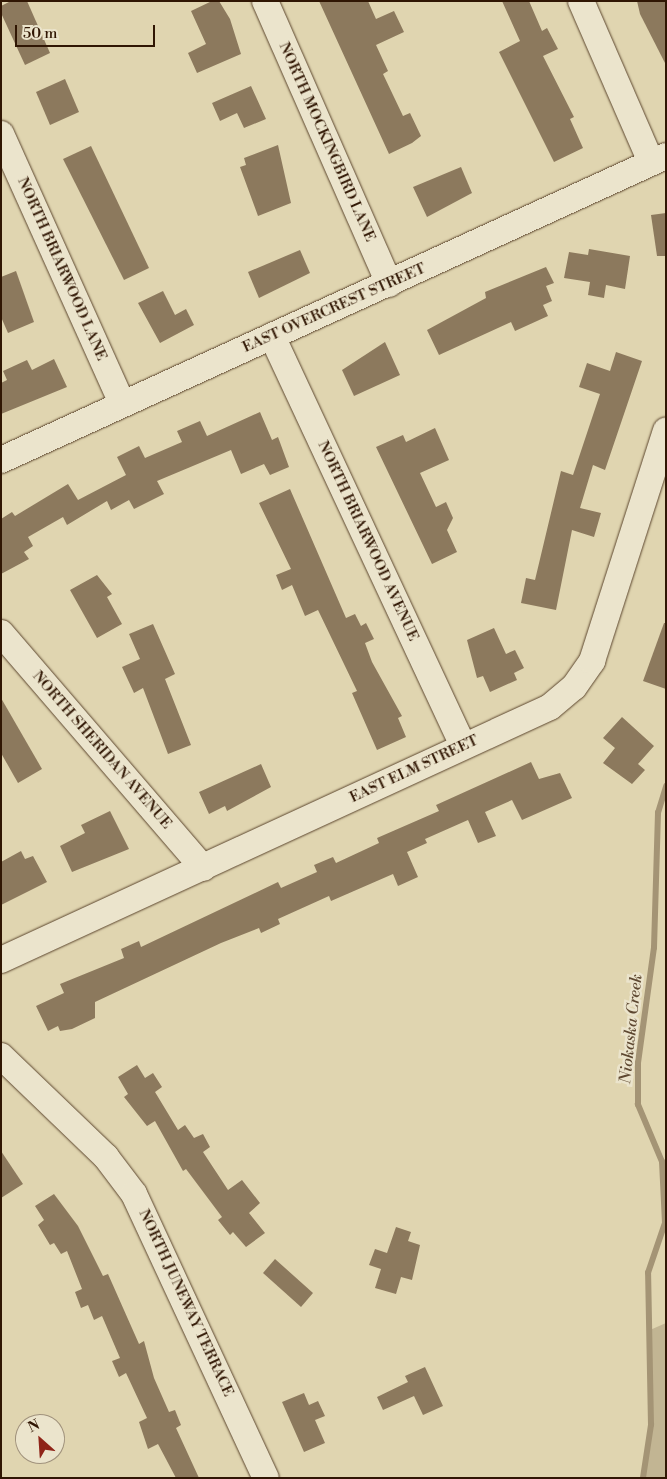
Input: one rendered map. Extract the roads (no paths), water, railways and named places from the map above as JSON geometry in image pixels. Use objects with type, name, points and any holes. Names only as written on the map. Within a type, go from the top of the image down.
[{"type":"street","name":"NORTH MOCKINGBIRD LANE","points":[[265,1],[389,284]]},
{"type":"street","points":[[581,1],[658,159]]},
{"type":"street","name":"NORTH BRIARWOOD LANE","points":[[1,134],[122,403]]},
{"type":"street","name":"EAST OVERCREST STREET","points":[[1,460],[122,403],[389,284],[658,159]]},
{"type":"street","name":"NORTH BRIARWOOD AVENUE","points":[[272,336],[463,745]]},
{"type":"street","name":"EAST ELM STREET","points":[[1,960],[203,868],[463,745],[550,707],[574,686],[592,661],[666,431]]},
{"type":"street","name":"NORTH SHERIDAN AVENUE","points":[[1,633],[203,868]]},
{"type":"street","name":"NORTH JUNEWAY TERRACE","points":[[1,1056],[106,1157],[134,1194],[266,1478]]},
{"type":"waterway","name":"Niokaska Creek","points":[[643,1478],[651,1425],[648,1273],[665,1223],[662,1162],[638,1105],[638,1063],[654,948],[658,813],[666,786]]}]
